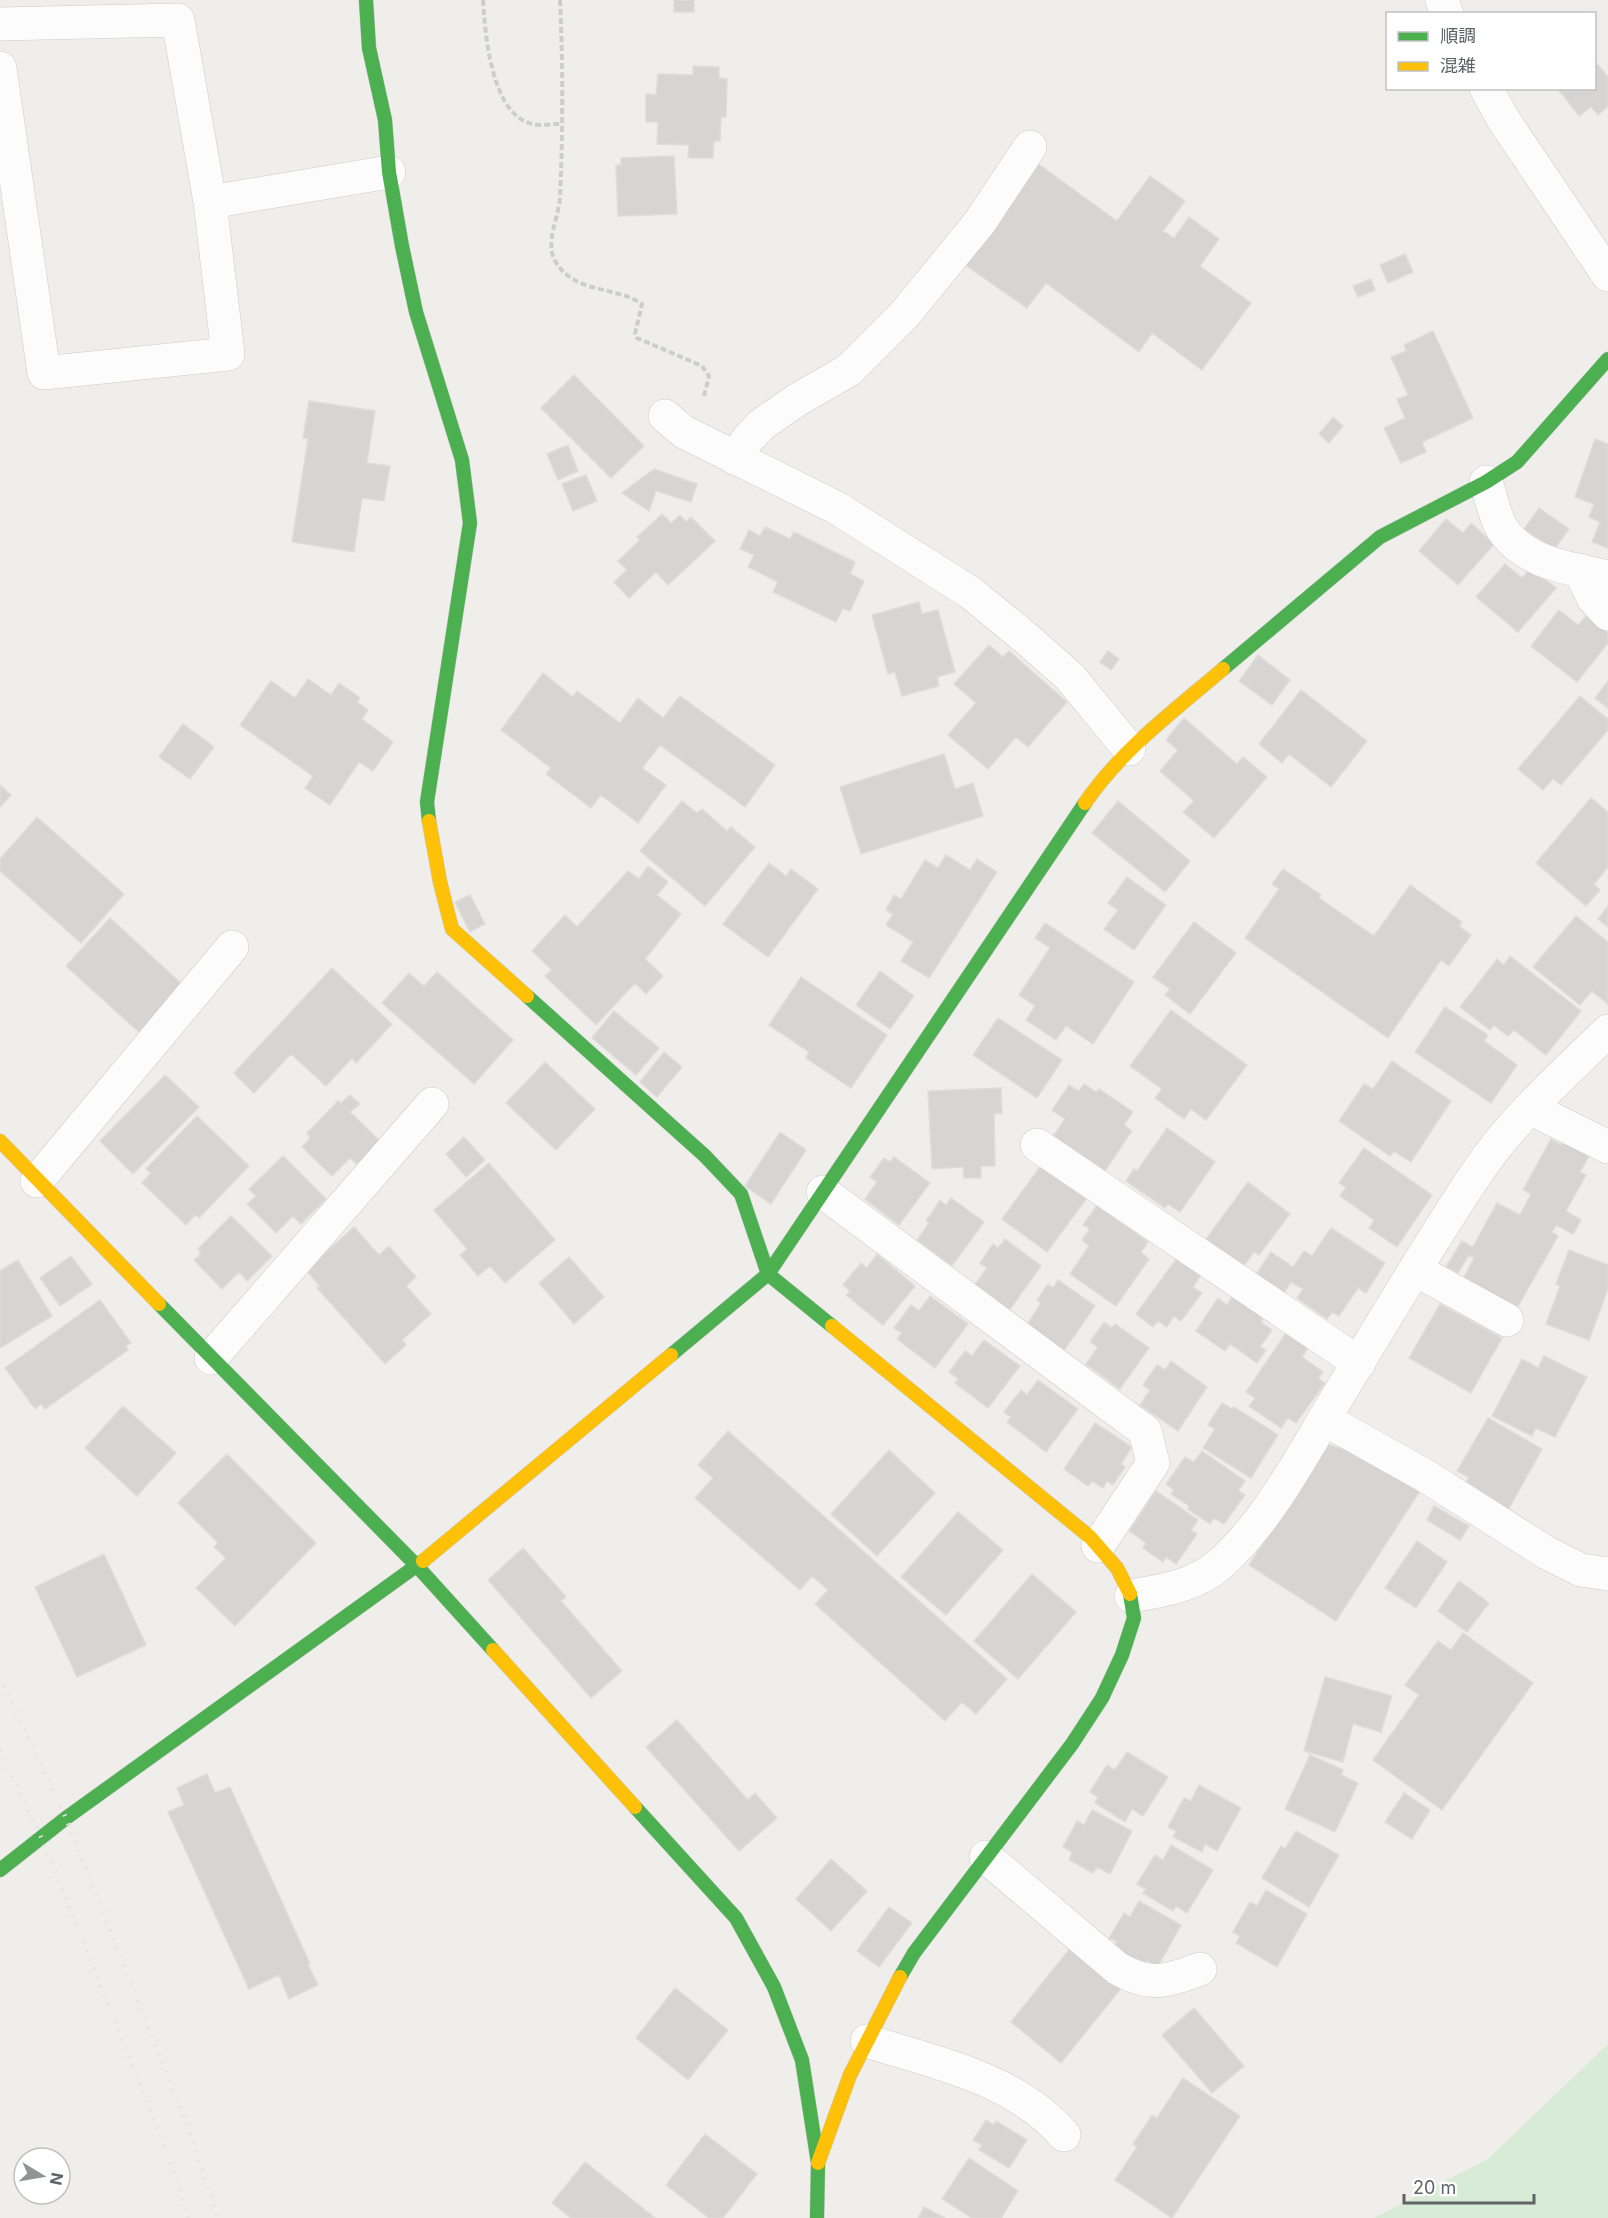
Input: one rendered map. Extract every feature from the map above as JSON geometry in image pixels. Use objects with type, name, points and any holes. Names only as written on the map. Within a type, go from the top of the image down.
[{"type":"street","points":[[366,0],[369,48],[385,120],[388,172],[416,312],[462,460],[470,523],[427,802],[431,840],[440,886],[452,929],[705,1156],[741,1194],[768,1274],[987,1450],[1090,1537],[1117,1568],[1131,1596],[1134,1618],[1122,1655],[1102,1698],[1072,1744],[914,1953],[887,1999],[850,2075],[818,2163]]},
{"type":"street","points":[[0,24],[178,20],[210,202],[228,354],[44,373],[0,68]]},
{"type":"street","points":[[1487,90],[1503,119],[1608,275]]},
{"type":"street","points":[[736,459],[747,440],[761,425],[797,400],[849,370],[904,315],[980,222],[1030,147]]},
{"type":"street","points":[[210,202],[388,172]]},
{"type":"street","points":[[0,1870],[66,1818],[417,1566],[768,1274],[958,988],[1101,780],[1129,748],[1380,537],[1486,482],[1517,462],[1608,359]]},
{"type":"street","points":[[674,424],[736,459],[837,508],[971,593],[1070,677],[1129,748]]},
{"type":"street","points":[[1486,482],[1501,526],[1515,544],[1537,559],[1594,574],[1593,598],[1608,614]]},
{"type":"street","points":[[37,1181],[232,947]]},
{"type":"street","points":[[1131,1596],[1163,1590],[1199,1579],[1219,1565],[1248,1534],[1286,1483],[1479,1169],[1530,1108],[1608,1031]]},
{"type":"street","points":[[211,1358],[432,1104]]},
{"type":"street","points":[[1530,1108],[1608,1147]]},
{"type":"street","points":[[0,1141],[417,1566],[736,1918],[774,1987],[802,2061],[818,2163],[817,2218]]},
{"type":"street","points":[[1037,1145],[1359,1363]]},
{"type":"street","points":[[823,1192],[1145,1431],[1153,1463],[1098,1546]]},
{"type":"street","points":[[1416,1270],[1507,1320]]},
{"type":"street","points":[[1324,1419],[1424,1475],[1547,1553],[1581,1570],[1608,1574]]},
{"type":"street","points":[[986,1857],[1117,1968],[1131,1977],[1149,1981],[1170,1981],[1200,1969]]},
{"type":"street","points":[[867,2041],[988,2080],[1047,2116],[1064,2135]]},
{"type":"path","points":[[483,0],[483,18],[493,74],[513,113],[532,124],[561,124]]},
{"type":"path","points":[[560,0],[564,72],[560,200],[551,247],[557,264],[577,283],[633,297],[642,304],[635,334],[637,338],[702,366],[707,371],[709,383],[704,397],[674,424]]},
{"type":"green space","points":[[1608,2044],[1608,2218],[1374,2218],[1488,2159]]},
{"type":"building","points":[[674,0],[694,0],[694,12],[674,12]]},
{"type":"building","points":[[1596,62],[1608,77],[1608,106],[1598,115],[1591,107],[1579,116],[1559,90],[1596,90]]},
{"type":"building","points":[[693,66],[719,67],[719,78],[727,79],[726,117],[721,117],[720,141],[714,141],[713,158],[688,158],[689,145],[657,144],[658,122],[646,122],[646,94],[656,95],[658,74],[693,75]]},
{"type":"building","points":[[674,156],[677,214],[618,216],[616,165],[621,165],[621,158]]},
{"type":"building","points":[[1037,163],[1117,221],[1150,176],[1185,201],[1163,231],[1174,238],[1189,217],[1219,239],[1200,266],[1251,303],[1202,370],[1152,333],[1139,352],[1046,283],[1027,308],[964,264]]},
{"type":"building","points":[[1405,254],[1413,272],[1388,283],[1380,265]]},
{"type":"building","points":[[1371,279],[1375,290],[1358,297],[1353,286]]},
{"type":"building","points":[[1433,331],[1473,418],[1422,442],[1426,452],[1401,463],[1384,428],[1405,418],[1397,399],[1408,395],[1391,357],[1406,351],[1404,345]]},
{"type":"building","points":[[574,375],[644,446],[611,478],[541,408]]},
{"type":"building","points":[[309,401],[375,411],[367,463],[390,466],[384,501],[362,498],[354,552],[292,542],[308,439],[303,438]]},
{"type":"building","points":[[1333,417],[1343,426],[1329,443],[1319,434]]},
{"type":"building","points":[[1595,439],[1608,444],[1608,548],[1592,542],[1600,522],[1589,517],[1594,504],[1575,497]]},
{"type":"building","points":[[568,445],[578,471],[558,480],[547,454]]},
{"type":"building","points":[[654,469],[697,484],[691,502],[656,491],[649,511],[622,493]]},
{"type":"building","points":[[586,475],[597,501],[573,511],[562,484]]},
{"type":"building","points":[[1539,508],[1569,529],[1554,550],[1524,529]]},
{"type":"building","points":[[662,514],[671,523],[680,515],[686,522],[691,517],[715,541],[668,585],[656,572],[629,598],[614,582],[627,570],[618,561],[640,540],[637,537]]},
{"type":"building","points":[[1446,519],[1463,533],[1471,523],[1494,544],[1458,585],[1419,551]]},
{"type":"building","points":[[765,527],[790,539],[794,532],[855,562],[850,574],[864,581],[850,611],[843,608],[836,622],[773,592],[778,582],[748,567],[754,555],[740,549],[749,530],[760,536]]},
{"type":"building","points":[[1505,564],[1522,578],[1531,568],[1556,588],[1518,632],[1476,597]]},
{"type":"building","points":[[919,602],[922,614],[938,610],[955,672],[937,677],[939,686],[902,696],[895,672],[888,674],[872,615]]},
{"type":"building","points":[[1559,610],[1578,625],[1586,616],[1608,633],[1608,643],[1577,682],[1531,646]]},
{"type":"building","points":[[989,645],[1003,657],[1009,651],[1067,702],[1028,747],[1016,737],[988,769],[948,735],[976,703],[954,684]]},
{"type":"building","points":[[1108,651],[1119,659],[1111,670],[1100,662]]},
{"type":"building","points":[[1258,655],[1290,680],[1272,705],[1239,681]]},
{"type":"building","points":[[543,673],[573,697],[577,691],[620,723],[638,698],[663,718],[680,696],[775,765],[745,807],[660,745],[642,768],[666,785],[638,823],[601,795],[591,808],[546,774],[551,768],[501,730]]},
{"type":"building","points":[[308,679],[331,695],[339,683],[360,698],[357,702],[368,710],[362,719],[393,742],[373,771],[359,762],[330,805],[305,788],[313,776],[240,725],[271,681],[295,698]]},
{"type":"building","points":[[1608,681],[1608,708],[1595,698]]},
{"type":"building","points":[[1301,690],[1367,741],[1331,787],[1289,754],[1282,763],[1259,744]]},
{"type":"building","points":[[1580,696],[1608,719],[1608,730],[1561,785],[1553,779],[1543,790],[1518,769]]},
{"type":"building","points":[[1184,718],[1237,764],[1243,757],[1267,777],[1214,838],[1183,812],[1194,801],[1160,771],[1178,750],[1166,740]]},
{"type":"building","points":[[183,724],[214,747],[190,779],[159,757]]},
{"type":"building","points":[[944,754],[955,789],[973,783],[983,816],[861,854],[840,787]]},
{"type":"building","points":[[0,785],[11,795],[0,807]]},
{"type":"building","points":[[1591,798],[1608,812],[1608,867],[1594,884],[1600,890],[1586,906],[1536,863]]},
{"type":"building","points":[[682,801],[697,813],[702,809],[727,831],[731,827],[755,847],[705,906],[640,851]]},
{"type":"building","points":[[1118,801],[1190,861],[1165,892],[1092,833]]},
{"type":"building","points":[[37,817],[124,894],[81,943],[0,871],[0,859]]},
{"type":"building","points":[[946,855],[970,870],[977,859],[997,872],[929,978],[901,961],[913,942],[886,925],[893,914],[886,910],[894,895],[901,899],[925,860],[938,868]]},
{"type":"building","points":[[769,863],[786,876],[791,869],[818,889],[768,957],[723,924]]},
{"type":"building","points":[[648,866],[668,882],[657,895],[681,914],[645,959],[663,976],[646,994],[635,983],[596,1025],[545,976],[552,970],[532,951],[565,915],[577,927],[628,871],[639,879]]},
{"type":"building","points":[[1283,869],[1321,895],[1319,898],[1374,936],[1410,885],[1462,922],[1459,926],[1471,935],[1449,966],[1441,960],[1388,1038],[1245,938],[1279,889],[1272,884]]},
{"type":"building","points":[[1127,877],[1166,905],[1134,950],[1104,929],[1118,910],[1108,903]]},
{"type":"building","points":[[470,895],[485,924],[470,932],[455,902]]},
{"type":"building","points":[[1608,906],[1608,927],[1598,919]]},
{"type":"building","points":[[1576,916],[1608,942],[1608,1004],[1592,991],[1580,1005],[1533,967]]},
{"type":"building","points":[[110,918],[185,987],[141,1034],[66,966]]},
{"type":"building","points":[[1194,922],[1236,953],[1190,1014],[1165,995],[1170,989],[1153,977]]},
{"type":"building","points":[[1045,923],[1134,982],[1093,1044],[1066,1026],[1056,1040],[1026,1020],[1035,1006],[1019,995],[1050,948],[1035,938]]},
{"type":"building","points":[[1510,956],[1581,1011],[1546,1055],[1514,1030],[1508,1036],[1494,1025],[1490,1030],[1460,1007],[1497,959],[1504,965]]},
{"type":"building","points":[[332,968],[392,1024],[356,1063],[352,1058],[326,1086],[291,1054],[254,1093],[234,1073]]},
{"type":"building","points":[[880,971],[914,996],[890,1029],[856,1005]]},
{"type":"building","points":[[437,972],[513,1040],[474,1084],[382,1003],[409,973],[424,986]]},
{"type":"building","points":[[801,977],[887,1035],[851,1088],[806,1058],[809,1052],[769,1025]]},
{"type":"building","points":[[1445,1007],[1488,1035],[1484,1041],[1517,1065],[1491,1103],[1415,1052]]},
{"type":"building","points":[[1171,1010],[1247,1065],[1206,1120],[1191,1109],[1184,1119],[1155,1098],[1162,1089],[1130,1066]]},
{"type":"building","points":[[614,1011],[659,1048],[636,1075],[592,1038]]},
{"type":"building","points":[[998,1018],[1062,1060],[1037,1098],[973,1055]]},
{"type":"building","points":[[664,1052],[682,1067],[657,1097],[640,1082]]},
{"type":"building","points":[[1392,1061],[1451,1101],[1411,1162],[1394,1151],[1390,1156],[1339,1121],[1364,1084],[1373,1089]]},
{"type":"building","points":[[545,1062],[595,1109],[556,1150],[506,1103]]},
{"type":"building","points":[[165,1075],[199,1107],[133,1174],[100,1141]]},
{"type":"building","points":[[1084,1084],[1096,1092],[1099,1089],[1133,1112],[1124,1125],[1132,1131],[1105,1171],[1053,1136],[1065,1119],[1052,1110],[1069,1085],[1079,1091]]},
{"type":"building","points":[[1001,1088],[1002,1113],[994,1114],[995,1166],[981,1166],[981,1178],[964,1178],[963,1167],[932,1169],[928,1091]]},
{"type":"building","points":[[350,1095],[360,1104],[350,1112],[381,1142],[358,1165],[350,1158],[332,1176],[302,1147],[310,1138],[307,1133],[338,1101],[341,1103]]},
{"type":"building","points":[[197,1116],[249,1166],[199,1218],[195,1215],[186,1225],[142,1183],[151,1173],[146,1169]]},
{"type":"building","points":[[1167,1128],[1215,1162],[1180,1212],[1168,1204],[1165,1208],[1126,1181],[1134,1169],[1137,1171]]},
{"type":"building","points":[[780,1132],[806,1150],[771,1204],[745,1186]]},
{"type":"building","points":[[464,1137],[485,1160],[466,1177],[446,1154]]},
{"type":"building","points":[[1551,1139],[1561,1145],[1563,1142],[1589,1156],[1580,1172],[1586,1175],[1566,1211],[1581,1220],[1573,1234],[1556,1225],[1552,1232],[1558,1236],[1517,1308],[1463,1279],[1474,1258],[1469,1255],[1458,1273],[1446,1267],[1462,1241],[1473,1247],[1497,1203],[1520,1215],[1531,1194],[1523,1190]]},
{"type":"building","points":[[1364,1148],[1432,1195],[1397,1247],[1369,1228],[1374,1220],[1340,1196],[1346,1187],[1339,1183]]},
{"type":"building","points":[[283,1156],[326,1199],[301,1224],[293,1216],[276,1233],[247,1204],[256,1196],[249,1189]]},
{"type":"building","points":[[894,1157],[930,1183],[899,1225],[865,1199],[877,1182],[870,1177],[884,1158],[890,1162]]},
{"type":"building","points":[[489,1163],[555,1240],[505,1283],[490,1266],[478,1276],[460,1255],[467,1249],[434,1210]]},
{"type":"building","points":[[1042,1164],[1087,1198],[1047,1252],[1002,1219]]},
{"type":"building","points":[[1248,1182],[1290,1214],[1259,1255],[1254,1252],[1240,1271],[1203,1243]]},
{"type":"building","points":[[951,1198],[984,1222],[952,1266],[917,1240],[929,1223],[926,1221],[940,1200],[946,1205]]},
{"type":"building","points":[[1097,1205],[1148,1242],[1141,1252],[1149,1259],[1116,1306],[1070,1274],[1089,1246],[1082,1240],[1090,1229],[1083,1225]]},
{"type":"building","points":[[231,1216],[272,1256],[247,1281],[239,1272],[222,1289],[194,1260],[201,1254],[198,1249]]},
{"type":"building","points":[[354,1227],[379,1255],[389,1246],[416,1277],[406,1286],[431,1314],[402,1340],[406,1345],[385,1364],[317,1288],[320,1286],[306,1270]]},
{"type":"building","points":[[1331,1228],[1385,1263],[1366,1293],[1358,1288],[1339,1316],[1332,1312],[1327,1319],[1297,1298],[1303,1289],[1291,1282],[1280,1299],[1252,1280],[1271,1252],[1293,1267],[1304,1251],[1312,1256]]},
{"type":"building","points":[[1005,1239],[1041,1266],[1008,1312],[973,1287],[987,1268],[980,1263],[993,1244],[998,1248]]},
{"type":"building","points":[[1569,1250],[1608,1265],[1608,1289],[1589,1340],[1546,1324],[1560,1286],[1556,1284]]},
{"type":"building","points":[[877,1254],[915,1286],[883,1325],[846,1295],[850,1291],[843,1285],[861,1263],[867,1268]]},
{"type":"building","points":[[71,1256],[92,1284],[60,1306],[40,1278]]},
{"type":"building","points":[[569,1257],[604,1297],[574,1324],[539,1283]]},
{"type":"building","points":[[1177,1258],[1201,1275],[1193,1287],[1202,1293],[1181,1321],[1174,1316],[1167,1327],[1158,1321],[1153,1327],[1136,1314]]},
{"type":"building","points":[[18,1260],[52,1316],[0,1348],[0,1271]]},
{"type":"building","points":[[1058,1280],[1095,1306],[1063,1352],[1026,1326],[1041,1303],[1037,1300],[1048,1284],[1053,1288]]},
{"type":"building","points":[[1234,1294],[1265,1315],[1261,1322],[1272,1330],[1260,1347],[1266,1350],[1257,1363],[1230,1344],[1225,1351],[1196,1331],[1218,1298],[1227,1305]]},
{"type":"building","points":[[930,1296],[968,1324],[935,1368],[897,1339],[902,1333],[894,1328],[911,1305],[919,1311]]},
{"type":"building","points":[[100,1300],[131,1343],[126,1346],[128,1350],[45,1409],[41,1404],[35,1409],[5,1368]]},
{"type":"building","points":[[1440,1304],[1502,1338],[1471,1393],[1409,1358]]},
{"type":"building","points":[[1104,1322],[1112,1328],[1115,1324],[1149,1348],[1120,1389],[1086,1364],[1098,1347],[1090,1342]]},
{"type":"building","points":[[1286,1333],[1308,1348],[1302,1357],[1323,1372],[1318,1379],[1325,1383],[1296,1423],[1288,1418],[1281,1428],[1249,1406],[1255,1398],[1246,1392]]},
{"type":"building","points":[[984,1340],[1020,1366],[988,1408],[955,1383],[958,1379],[949,1372],[965,1351],[972,1356]]},
{"type":"building","points":[[1544,1356],[1587,1377],[1555,1437],[1536,1428],[1532,1436],[1492,1416],[1522,1359],[1538,1368]]},
{"type":"building","points":[[1171,1361],[1207,1387],[1178,1431],[1140,1405],[1150,1390],[1143,1385],[1157,1365],[1165,1370]]},
{"type":"building","points":[[1038,1380],[1078,1409],[1046,1452],[1007,1422],[1011,1417],[1004,1412],[1021,1390],[1027,1395]]},
{"type":"building","points":[[1222,1403],[1232,1409],[1234,1407],[1278,1435],[1251,1478],[1203,1448],[1215,1429],[1208,1425]]},
{"type":"building","points":[[123,1406],[176,1453],[137,1496],[85,1448]]},
{"type":"building","points":[[1488,1418],[1542,1449],[1506,1514],[1463,1489],[1469,1477],[1457,1471]]},
{"type":"building","points":[[1095,1423],[1132,1447],[1121,1464],[1125,1467],[1113,1485],[1107,1481],[1103,1488],[1092,1481],[1088,1486],[1064,1469]]},
{"type":"building","points":[[728,1431],[1007,1679],[976,1714],[962,1702],[945,1721],[815,1604],[828,1590],[812,1576],[800,1590],[695,1498],[713,1478],[698,1465]]},
{"type":"building","points":[[1327,1444],[1363,1455],[1420,1491],[1336,1621],[1249,1565]]},
{"type":"building","points":[[889,1450],[935,1493],[877,1556],[831,1514]]},
{"type":"building","points":[[1202,1451],[1245,1481],[1238,1491],[1245,1495],[1224,1524],[1214,1518],[1210,1524],[1188,1509],[1189,1506],[1171,1494],[1174,1490],[1166,1484],[1185,1457],[1194,1462]]},
{"type":"building","points":[[227,1454],[316,1543],[235,1626],[196,1588],[226,1558],[214,1547],[218,1543],[178,1503]]},
{"type":"building","points":[[1156,1491],[1198,1520],[1191,1530],[1197,1534],[1176,1564],[1166,1557],[1163,1562],[1143,1548],[1146,1543],[1129,1531]]},
{"type":"building","points":[[1434,1506],[1469,1526],[1460,1540],[1427,1520]]},
{"type":"building","points":[[958,1512],[1003,1550],[946,1615],[901,1577]]},
{"type":"building","points":[[1417,1541],[1447,1562],[1416,1608],[1385,1588]]},
{"type":"building","points":[[523,1548],[566,1597],[561,1601],[622,1671],[591,1698],[488,1580]]},
{"type":"building","points":[[104,1554],[146,1645],[77,1677],[35,1587]]},
{"type":"building","points":[[1032,1574],[1076,1612],[1018,1679],[974,1641]]},
{"type":"building","points":[[1459,1581],[1489,1603],[1467,1632],[1438,1611]]},
{"type":"building","points":[[1463,1633],[1533,1683],[1442,1810],[1373,1760],[1419,1695],[1405,1685],[1438,1641],[1451,1650]]},
{"type":"building","points":[[1325,1677],[1392,1696],[1381,1732],[1353,1724],[1343,1762],[1304,1751]]},
{"type":"building","points":[[677,1720],[748,1800],[755,1793],[777,1818],[739,1851],[646,1747]]},
{"type":"building","points":[[1127,1752],[1168,1777],[1143,1816],[1132,1809],[1125,1822],[1095,1803],[1098,1797],[1090,1792],[1107,1765],[1115,1770]]},
{"type":"building","points":[[1310,1755],[1343,1770],[1341,1775],[1358,1783],[1335,1832],[1285,1809]]},
{"type":"building","points":[[207,1774],[215,1793],[230,1787],[318,1985],[289,1999],[279,1975],[249,1989],[168,1812],[184,1805],[177,1788]]},
{"type":"building","points":[[1199,1785],[1241,1808],[1217,1851],[1205,1844],[1202,1852],[1173,1837],[1176,1831],[1168,1827],[1184,1798],[1191,1801]]},
{"type":"building","points":[[1404,1793],[1430,1810],[1412,1839],[1385,1822]]},
{"type":"building","points":[[1092,1810],[1132,1831],[1110,1874],[1097,1867],[1093,1873],[1069,1860],[1072,1852],[1063,1847],[1077,1821],[1084,1825]]},
{"type":"building","points":[[1296,1831],[1339,1855],[1309,1907],[1262,1878],[1281,1846],[1285,1849]]},
{"type":"building","points":[[1171,1845],[1213,1870],[1187,1913],[1176,1906],[1173,1911],[1143,1893],[1146,1889],[1137,1884],[1155,1855],[1163,1860]]},
{"type":"building","points":[[831,1859],[867,1891],[831,1931],[796,1899]]},
{"type":"building","points":[[1266,1890],[1307,1914],[1277,1967],[1236,1943],[1240,1936],[1233,1932],[1250,1902],[1257,1906]]},
{"type":"building","points":[[1139,1901],[1181,1925],[1157,1968],[1147,1961],[1144,1968],[1112,1949],[1117,1941],[1109,1938],[1124,1913],[1130,1917]]},
{"type":"building","points":[[889,1907],[912,1923],[879,1967],[857,1951]]},
{"type":"building","points":[[1072,1946],[1122,1987],[1061,2063],[1011,2022]]},
{"type":"building","points":[[675,1988],[728,2030],[688,2080],[636,2038]]},
{"type":"building","points":[[1194,2008],[1244,2066],[1212,2093],[1162,2035]]},
{"type":"building","points":[[1183,2078],[1240,2116],[1172,2218],[1115,2180],[1137,2147],[1133,2144],[1152,2115],[1157,2118]]},
{"type":"building","points":[[986,2120],[994,2125],[996,2121],[1027,2140],[1009,2168],[979,2150],[982,2145],[973,2140]]},
{"type":"building","points":[[705,2134],[757,2174],[723,2218],[709,2218],[666,2185]]},
{"type":"building","points":[[969,2158],[1018,2191],[1001,2218],[972,2218],[942,2199]]},
{"type":"building","points":[[585,2162],[655,2218],[571,2218],[552,2203]]},
{"type":"building","points":[[924,2207],[945,2218],[918,2218]]},
{"type":"railway","points":[[0,1677],[66,1818],[193,2141],[218,2218]]},
{"type":"railway","points":[[0,1750],[42,1839],[168,2155],[188,2218]]},
{"type":"traffic: fast","points":[[366,0],[369,48],[385,120],[389,172],[402,246],[416,312],[462,460],[470,523],[427,802],[429,821]]},
{"type":"traffic: fast","points":[[1223,669],[1380,537],[1486,482],[1517,462],[1608,359]]},
{"type":"traffic: fast","points":[[671,1355],[768,1274],[1085,803]]},
{"type":"traffic: fast","points":[[527,996],[705,1156],[741,1194],[768,1274],[832,1326]]},
{"type":"traffic: fast","points":[[159,1304],[417,1566],[493,1650]]},
{"type":"traffic: fast","points":[[0,1870],[66,1818],[423,1561]]},
{"type":"traffic: fast","points":[[900,1977],[914,1953],[1072,1744],[1102,1698],[1122,1655],[1134,1618],[1130,1594]]},
{"type":"traffic: fast","points":[[635,1807],[736,1918],[774,1987],[802,2060],[818,2163],[817,2218]]},
{"type":"traffic: slow","points":[[1085,803],[1115,765],[1132,748],[1223,669]]},
{"type":"traffic: slow","points":[[429,821],[440,882],[452,929],[527,996]]},
{"type":"traffic: slow","points":[[0,1141],[159,1304]]},
{"type":"traffic: slow","points":[[832,1326],[1090,1537],[1117,1568],[1130,1594]]},
{"type":"traffic: slow","points":[[423,1561],[671,1355]]},
{"type":"traffic: slow","points":[[493,1650],[635,1807]]},
{"type":"traffic: slow","points":[[818,2163],[850,2075],[900,1977]]}]
